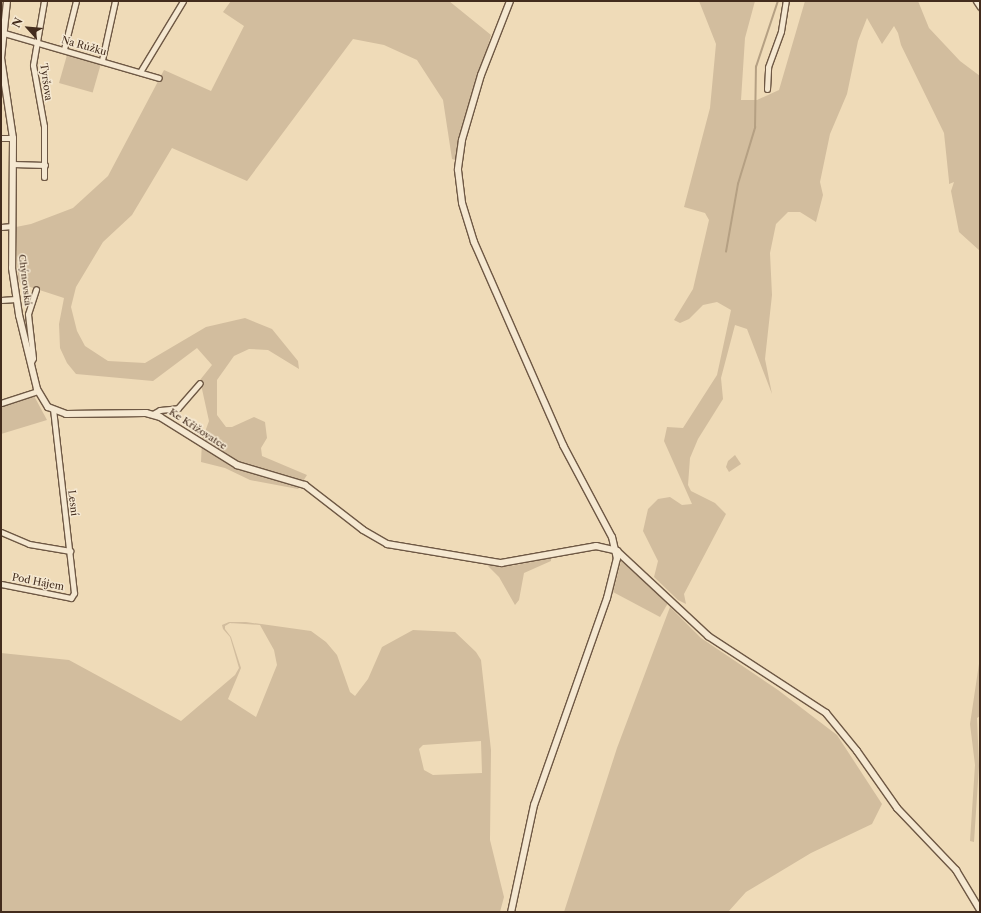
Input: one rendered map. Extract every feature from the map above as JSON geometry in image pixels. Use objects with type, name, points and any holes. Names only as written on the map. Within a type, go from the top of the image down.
[{"type":"street","name":"Chýnovská","points":[[7,1],[2,37],[2,66],[13,138],[12,268],[16,299],[38,391],[45,404],[53,410]]},
{"type":"street","name":"Tyršova","points":[[44,1],[33,65],[44,126],[44,177]]},
{"type":"street","points":[[64,49],[76,1]]},
{"type":"street","points":[[102,60],[115,1]]},
{"type":"street","points":[[140,72],[183,1]]},
{"type":"street","points":[[510,1],[481,75],[462,140],[458,170],[462,204],[474,242],[563,445],[612,537],[617,551],[617,565],[607,598],[534,805],[511,912]]},
{"type":"street","points":[[767,89],[768,67],[781,31],[786,1]]},
{"type":"street","points":[[976,1],[980,7]]},
{"type":"street","name":"Na Růžku","points":[[2,37],[38,42],[159,78]]},
{"type":"street","points":[[1,138],[13,138]]},
{"type":"street","points":[[13,164],[45,165]]},
{"type":"street","points":[[1,227],[12,226]]},
{"type":"street","points":[[31,362],[34,358],[28,314],[36,289]]},
{"type":"street","points":[[1,300],[16,299]]},
{"type":"street","points":[[153,414],[160,410],[178,408],[200,383]]},
{"type":"street","points":[[1,403],[38,391]]},
{"type":"street","name":"Ke Křižovatce","points":[[53,410],[70,414],[153,414],[165,419],[202,445],[237,465],[305,485],[377,540],[400,547],[501,563],[596,546],[617,551]]},
{"type":"street","name":"Lesní","points":[[53,410],[70,551],[74,593],[71,598]]},
{"type":"street","points":[[1,532],[29,544],[70,551]]},
{"type":"street","points":[[617,551],[702,631],[826,713],[857,751],[897,808],[956,870],[980,910]]},
{"type":"street","name":"Pod Hájem","points":[[1,584],[71,598]]},
{"type":"shaded area","points":[[231,1],[449,1],[491,35],[455,160],[452,159],[443,100],[417,60],[384,45],[353,39],[247,181],[172,148],[132,215],[103,242],[76,287],[71,307],[77,331],[85,346],[108,361],[145,363],[206,327],[245,318],[272,329],[298,361],[299,369],[268,350],[249,349],[234,356],[217,380],[217,415],[226,427],[232,427],[254,417],[265,422],[267,438],[261,448],[262,456],[307,475],[298,489],[250,480],[225,468],[201,462],[202,440],[209,421],[200,380],[212,365],[197,348],[153,381],[76,374],[67,363],[60,348],[59,324],[64,298],[21,284],[18,280],[16,227],[31,224],[73,208],[108,176],[164,70],[211,91],[244,26],[223,12]]},
{"type":"shaded area","points":[[699,1],[755,1],[745,38],[741,100],[757,100],[779,90],[805,1],[918,1],[929,28],[960,61],[980,76],[980,251],[959,232],[951,191],[954,182],[949,184],[944,133],[901,45],[898,33],[894,26],[882,44],[867,18],[858,41],[847,94],[830,134],[820,182],[823,195],[816,222],[800,212],[788,212],[776,224],[770,253],[772,295],[765,359],[772,394],[747,329],[735,325],[721,378],[723,399],[698,439],[690,458],[688,485],[691,491],[715,503],[726,514],[684,594],[686,604],[678,600],[654,577],[658,561],[643,531],[648,509],[658,499],[670,497],[682,505],[692,504],[664,441],[667,427],[683,428],[717,375],[731,310],[717,302],[703,305],[689,319],[680,323],[674,320],[693,289],[709,220],[705,213],[684,207],[710,108],[716,44]]},
{"type":"shaded area","points":[[67,55],[101,65],[93,93],[59,83]]},
{"type":"shaded area","points":[[33,394],[47,420],[1,434],[1,406]]},
{"type":"shaded area","points":[[735,455],[741,464],[729,472],[726,467],[728,461]]},
{"type":"shaded area","points":[[551,558],[551,561],[524,573],[519,600],[515,605],[499,577],[487,565],[511,566]]},
{"type":"shaded area","points":[[621,561],[668,603],[660,617],[613,592]]},
{"type":"shaded area","points":[[670,607],[701,638],[778,690],[837,735],[882,804],[872,824],[811,853],[746,892],[728,912],[564,912],[617,748]]},
{"type":"shaded area","points":[[229,622],[246,622],[311,631],[326,642],[337,655],[350,692],[355,696],[368,679],[382,647],[413,630],[455,632],[476,652],[481,660],[491,750],[490,840],[504,897],[500,912],[1,912],[1,653],[69,660],[181,721],[235,675],[239,668],[230,637],[223,629],[222,625]],"holes":[[[230,623],[260,625],[274,650],[277,665],[256,717],[228,699],[241,668],[231,637],[225,629],[225,626]],[[481,741],[482,773],[433,775],[424,770],[419,749],[423,745]]]},
{"type":"shaded area","points":[[980,657],[980,716],[977,718],[979,766],[974,842],[970,841],[975,765],[970,724]]},
{"type":"waterway","points":[[726,252],[738,184],[755,128],[756,67],[778,1]]}]
